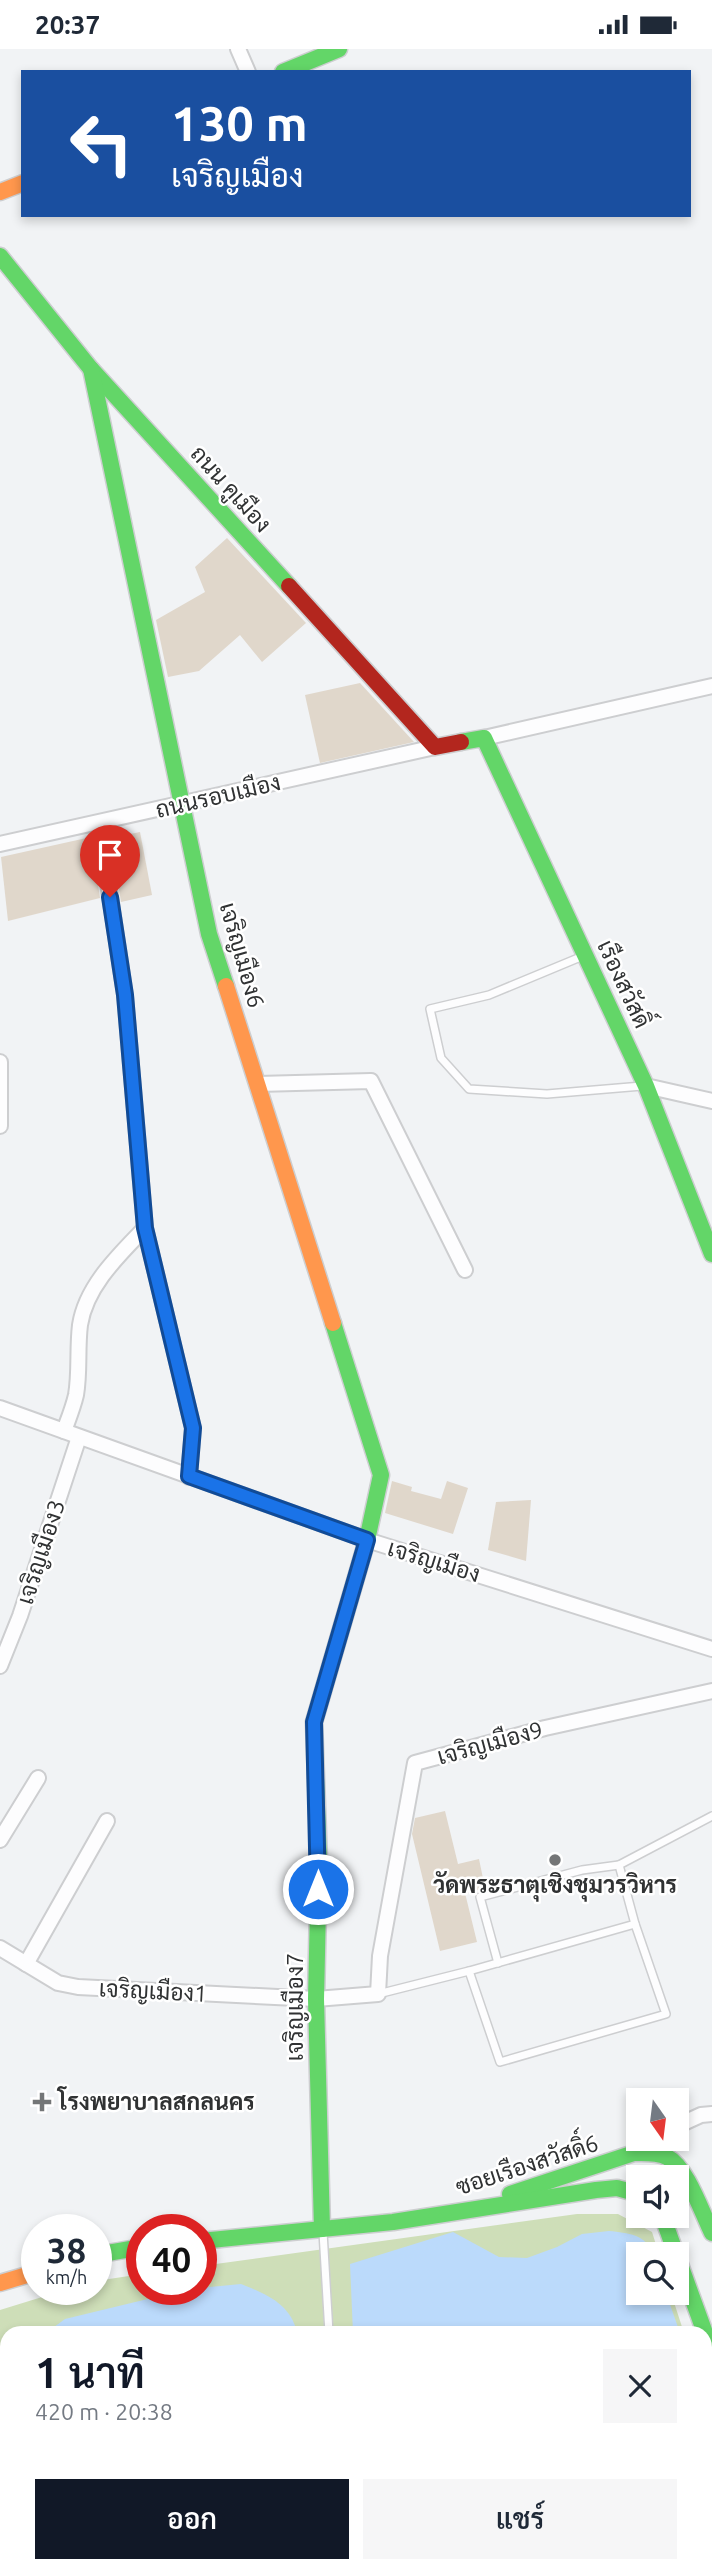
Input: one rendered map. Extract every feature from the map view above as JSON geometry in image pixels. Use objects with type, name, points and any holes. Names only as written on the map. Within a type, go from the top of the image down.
[{"type":"street","points":[[238,49],[247,70]]},
{"type":"street","points":[[288,70],[339,49]]},
{"type":"street","points":[[0,192],[21,184]]},
{"type":"street","name":"ถนน คูเมือง","points":[[0,256],[91,369],[435,747]]},
{"type":"street","name":"เจริญเมือง6","points":[[91,369],[209,934],[381,1475],[367,1540]]},
{"type":"street","points":[[435,747],[712,687]]},
{"type":"street","name":"เรืองสวัสดิ์","points":[[484,738],[646,1086],[712,1254]]},
{"type":"street","name":"ถนนรอบเมือง","points":[[0,844],[435,747]]},
{"type":"street","points":[[99,824],[125,995],[145,1228],[193,1428],[189,1476]]},
{"type":"street","points":[[0,1062],[0,1126]]},
{"type":"street","points":[[258,1084],[371,1081],[465,1270]]},
{"type":"street","points":[[646,1086],[712,1101]]},
{"type":"street","points":[[64,1431],[75,1399],[80,1324],[85,1308],[109,1267],[145,1228]]},
{"type":"street","name":"เจริญเมือง","points":[[0,1409],[367,1540],[712,1649]]},
{"type":"street","name":"เจริญเมือง3","points":[[0,1666],[20,1616],[79,1437]]},
{"type":"street","name":"เจริญเมือง7","points":[[322,2229],[316,1999],[319,1862],[314,1722],[367,1540]]},
{"type":"street","name":"เจริญเมือง9","points":[[378,1994],[380,1957],[415,1763],[545,1728],[712,1691]]},
{"type":"street","points":[[0,1840],[38,1778]]},
{"type":"street","points":[[26,1964],[107,1821]]},
{"type":"street","name":"เจริญเมือง1","points":[[0,1948],[58,1983],[78,1987],[316,1999],[378,1994]]},
{"type":"street","points":[[690,2120],[712,2114]]},
{"type":"street","name":"ซอยเรืองสวัสดิ์6","points":[[453,2214],[642,2151]]},
{"type":"street","name":"ซอยเรืองสวัสดิ์6","points":[[666,2151],[680,2168],[712,2233]]},
{"type":"street","points":[[217,2239],[453,2214],[596,2190],[617,2188],[626,2190]]},
{"type":"street","points":[[0,2283],[21,2277]]},
{"type":"street","points":[[689,2289],[702,2326]]},
{"type":"lane","points":[[585,955],[489,995],[430,1009],[440,1058],[469,1089],[547,1094],[646,1086]]},
{"type":"lane","points":[[498,1963],[480,1896],[582,1870],[619,1865],[712,1816]]},
{"type":"lane","points":[[469,1972],[500,2062],[666,2014],[635,1924],[619,1865]]},
{"type":"lane","points":[[378,1994],[469,1972],[635,1924]]},
{"type":"lane","points":[[322,2229],[329,2326]]},
{"type":"green space","points":[[577,2214],[618,2214],[626,2218],[626,2228],[644,2228],[652,2232],[655,2242],[626,2242],[626,2305],[675,2305],[682,2326],[0,2326],[0,2310],[21,2304],[112,2305],[112,2279],[126,2276],[126,2305],[217,2305],[217,2264]]},
{"type":"water","points":[[609,2231],[641,2238],[646,2242],[626,2242],[626,2305],[670,2305],[678,2326],[353,2326],[350,2264],[453,2232],[499,2257],[527,2258],[582,2234]]},
{"type":"water","points":[[241,2284],[276,2301],[295,2326],[56,2326],[65,2319],[126,2304],[217,2305],[217,2286]]},
{"type":"building","points":[[227,538],[306,623],[262,662],[240,635],[199,671],[168,677],[156,620],[205,592],[195,567]]},
{"type":"building","points":[[360,683],[414,742],[320,763],[305,695]]},
{"type":"building","points":[[140,832],[152,895],[121,902],[111,838]]},
{"type":"building","points":[[91,837],[100,898],[8,921],[1,857]]},
{"type":"building","points":[[392,1481],[412,1487],[411,1491],[441,1499],[447,1481],[468,1488],[453,1534],[385,1513]]},
{"type":"building","points":[[531,1500],[526,1561],[488,1550],[496,1502]]},
{"type":"building","points":[[445,1811],[458,1864],[479,1859],[485,1888],[465,1893],[477,1942],[440,1951],[412,1834],[415,1818]]},
{"type":"traffic: fast","points":[[288,70],[339,49]]},
{"type":"traffic: fast","points":[[0,256],[91,369],[289,586]]},
{"type":"traffic: fast","points":[[91,369],[209,934],[226,986]]},
{"type":"traffic: fast","points":[[461,742],[484,738],[646,1086],[712,1254]]},
{"type":"traffic: fast","points":[[322,2229],[316,1999],[319,1862],[314,1722],[367,1540],[381,1475],[333,1323]]},
{"type":"traffic: fast","points":[[510,2194],[634,2153],[659,2154],[674,2162],[681,2170],[712,2233]]},
{"type":"traffic: fast","points":[[217,2239],[393,2222],[596,2190],[617,2188],[626,2190]]},
{"type":"traffic: fast","points":[[667,2228],[672,2242]]},
{"type":"traffic: fast","points":[[112,2252],[126,2250]]},
{"type":"traffic: fast","points":[[689,2289],[702,2326]]},
{"type":"traffic: slow","points":[[0,192],[21,184]]},
{"type":"traffic: slow","points":[[226,986],[333,1323]]},
{"type":"traffic: slow","points":[[0,2283],[21,2277]]},
{"type":"traffic: jam","points":[[289,586],[435,747],[461,742]]},
{"type":"place","name":"วัดพระธาตุเชิงชุมวรวิหาร","points":[[555,1860]]},
{"type":"place","name":"โรงพยาบาลสกลนคร","points":[[42,2102]]},
{"type":"route","points":[[110,897],[125,995],[145,1228],[193,1428],[189,1476],[367,1540],[314,1722],[318,1889]]}]
